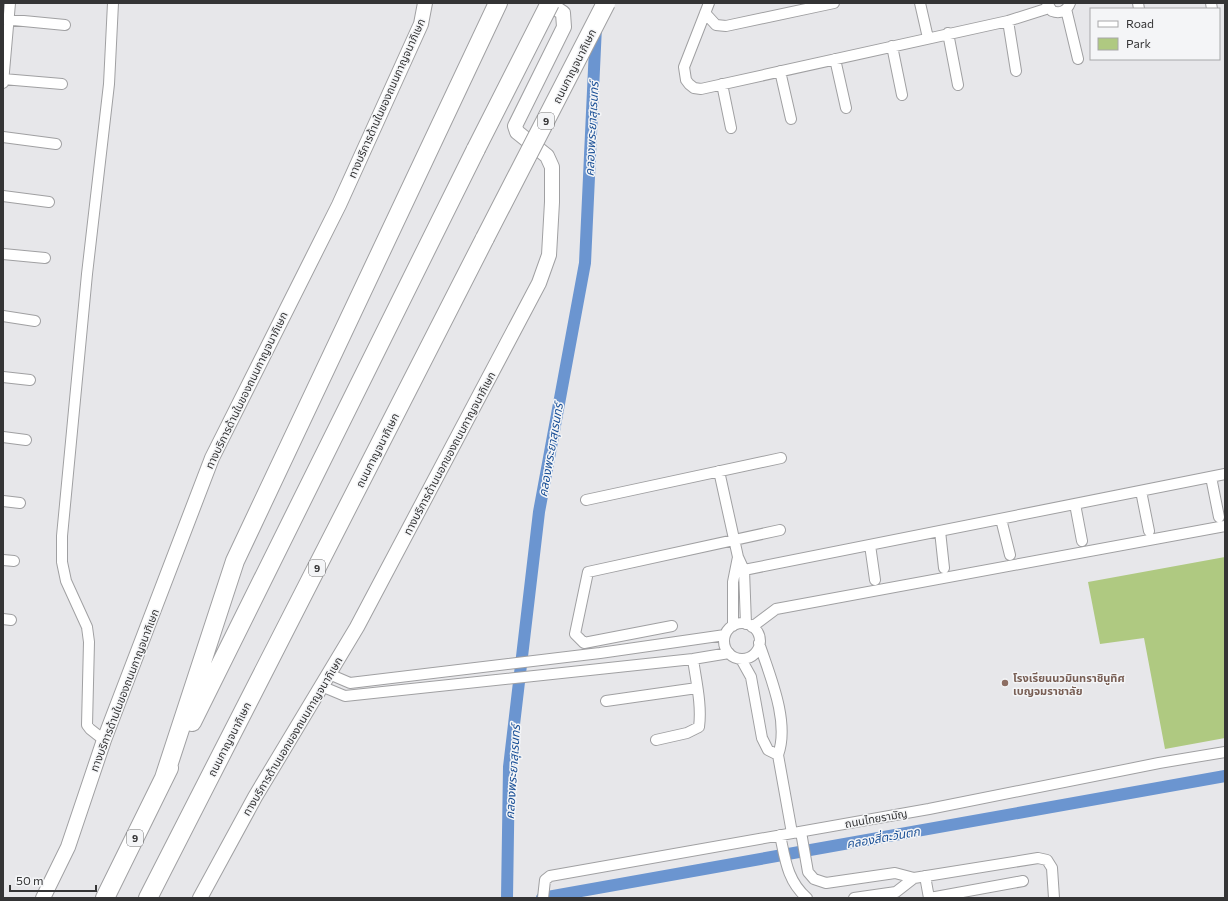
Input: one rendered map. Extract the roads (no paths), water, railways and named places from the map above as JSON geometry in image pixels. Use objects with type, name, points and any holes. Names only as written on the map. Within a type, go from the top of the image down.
[{"type":"highway","points":[[164,778],[235,561],[498,3]]},
{"type":"highway","name":"9","points":[[105,898],[549,3]]},
{"type":"highway","name":"ถนนกาญจนาภิเษก","points":[[148,898],[606,3]]},
{"type":"main road","name":"ทางบริการด้านในของถนนกาญจนาภิเษก","points":[[43,898],[68,847],[104,740],[212,458],[339,204],[421,24],[425,3]]},
{"type":"main road","name":"ทางบริการด้านนอกของถนนกาญจนาภิเษก","points":[[200,898],[255,796],[357,627],[539,284],[549,255],[552,167],[547,156],[517,132],[515,126],[564,27],[563,13],[549,3]]},
{"type":"street","points":[[3,83],[6,19],[10,3]]},
{"type":"street","points":[[104,740],[87,725],[89,642],[87,628],[66,581],[62,562],[62,536],[87,274],[109,84],[113,3]]},
{"type":"street","points":[[709,3],[684,67],[686,80],[694,88],[701,89],[948,33],[1008,21],[1048,6],[1055,12],[1063,12],[1068,6]]},
{"type":"street","points":[[705,13],[716,25],[726,26],[834,3]]},
{"type":"street","points":[[920,3],[928,38]]},
{"type":"street","points":[[1068,6],[1078,59]]},
{"type":"street","points":[[6,19],[65,25]]},
{"type":"street","points":[[1008,21],[1016,71]]},
{"type":"street","points":[[948,33],[958,85]]},
{"type":"street","points":[[892,46],[902,95]]},
{"type":"street","points":[[835,59],[846,108]]},
{"type":"street","points":[[780,71],[791,119]]},
{"type":"street","points":[[3,79],[62,84]]},
{"type":"street","points":[[722,84],[731,128]]},
{"type":"street","points":[[3,137],[56,144]]},
{"type":"street","points":[[3,196],[49,202]]},
{"type":"street","points":[[3,254],[45,258]]},
{"type":"street","points":[[3,316],[35,321]]},
{"type":"street","points":[[3,377],[30,380]]},
{"type":"street","points":[[3,437],[26,440]]},
{"type":"street","points":[[586,500],[781,458]]},
{"type":"street","points":[[719,471],[738,557],[744,570],[749,625]]},
{"type":"street","points":[[744,570],[1225,474]]},
{"type":"street","points":[[1211,477],[1219,516]]},
{"type":"street","points":[[1141,491],[1149,531]]},
{"type":"street","points":[[3,501],[20,503]]},
{"type":"street","points":[[1075,504],[1082,541]]},
{"type":"street","points":[[1001,519],[1010,555]]},
{"type":"street","points":[[749,625],[776,609],[1225,526]]},
{"type":"street","points":[[672,626],[584,643],[575,634],[588,572],[780,530]]},
{"type":"street","points":[[940,531],[944,568]]},
{"type":"street","points":[[870,545],[875,580]]},
{"type":"street","points":[[733,626],[733,582],[738,557]]},
{"type":"street","points":[[3,560],[14,561]]},
{"type":"street","points":[[759,644],[755,653],[746,658],[737,658],[729,653],[724,645],[725,635],[730,628],[741,623],[749,625],[758,634],[759,644],[772,681],[779,710],[782,730],[781,746],[778,755],[808,872],[814,879],[826,883],[895,873],[914,878],[1038,858],[1047,860],[1052,868],[1054,898]]},
{"type":"street","points":[[329,674],[350,683],[600,653],[725,635]]},
{"type":"street","points":[[600,653],[602,669]]},
{"type":"street","points":[[321,686],[345,696],[693,659],[729,653]]},
{"type":"street","points":[[741,658],[752,677],[762,738],[768,750],[778,755]]},
{"type":"street","points":[[656,740],[687,733],[699,727],[700,719],[693,659]]},
{"type":"street","points":[[441,673],[441,686]]},
{"type":"street","points":[[606,701],[697,688]]},
{"type":"street","name":"ถนนไทยรามัญ","points":[[543,893],[545,880],[550,876],[781,839],[1159,763],[1225,752]]},
{"type":"street","points":[[781,839],[785,864],[792,880],[800,893],[807,898]]},
{"type":"street","points":[[925,876],[929,898],[1023,881]]},
{"type":"street","points":[[854,898],[896,892],[914,878]]},
{"type":"waterway","name":"คลองพระยาสุเรนทร์","points":[[507,898],[509,767],[539,512],[585,263],[596,26]]},
{"type":"waterway","name":"คลองสี่ตะวันตก","points":[[542,898],[1225,776]]},
{"type":"place","name":"โรงเรียนนวมินทราชินูทิศ เบญจมราชาลัย","points":[[1005,683]]}]
